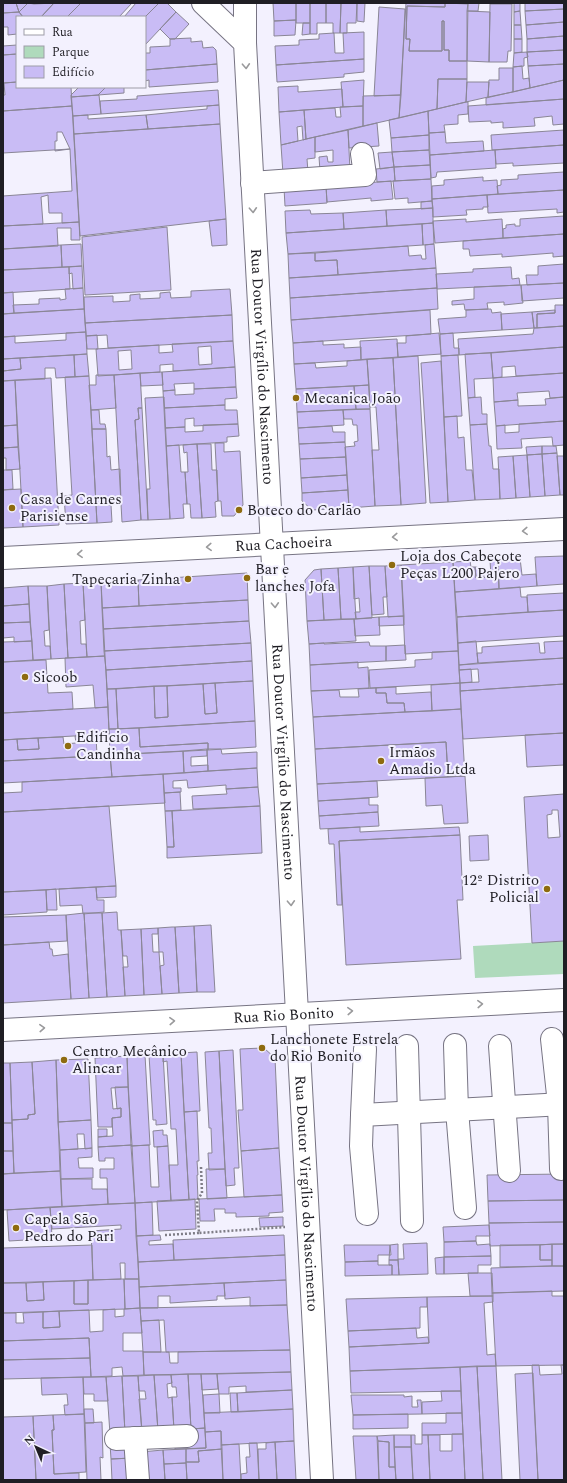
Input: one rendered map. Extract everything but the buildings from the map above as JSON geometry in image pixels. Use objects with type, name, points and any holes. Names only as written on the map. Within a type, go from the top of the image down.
[{"type":"street","points":[[203,3],[245,44]]},
{"type":"street","name":"Rua Doutor Virgílio do Nascimento","points":[[245,3],[245,44],[252,183],[322,1480]]},
{"type":"street","points":[[252,183],[365,175],[362,154]]},
{"type":"street","name":"Rua Cachoeira","points":[[3,558],[564,528]]},
{"type":"street","name":"Rua Rio Bonito","points":[[3,1030],[564,1000]]},
{"type":"street","points":[[552,1039],[561,1104],[561,1169]]},
{"type":"street","points":[[455,1045],[457,1110],[465,1208]]},
{"type":"street","points":[[406,1046],[412,1221]]},
{"type":"street","points":[[500,1046],[509,1171]]},
{"type":"street","points":[[365,1049],[361,1146],[366,1214]]},
{"type":"street","points":[[362,1115],[561,1104]]},
{"type":"street","points":[[138,1480],[126,1439],[187,1436]]},
{"type":"path","points":[[199,1233],[197,1201],[202,1193],[201,1167]]},
{"type":"path","points":[[165,1235],[308,1225]]},
{"type":"green space","points":[[564,941],[564,974],[475,978],[473,946]]},
{"type":"place","name":"Mecanica João","points":[[296,398]]},
{"type":"place","name":"Casa de Carnes Parisiense","points":[[12,508]]},
{"type":"place","name":"Boteco do Carlão","points":[[239,510]]},
{"type":"place","name":"Loja dos Cabeçote Peças L200 Pajero","points":[[392,565]]},
{"type":"place","name":"Bar e lanches Jofa","points":[[247,578]]},
{"type":"place","name":"Tapeçaria Zinha","points":[[188,579]]},
{"type":"place","name":"Sicoob","points":[[25,677]]},
{"type":"place","name":"Edificio Candinha","points":[[68,746]]},
{"type":"place","name":"Irmãos Amadio Ltda","points":[[381,761]]},
{"type":"place","name":"12º Distrito Policial","points":[[547,889]]},
{"type":"place","name":"Lanchonete Estrela do Rio Bonito","points":[[262,1048]]},
{"type":"place","name":"Centro Mecânico Alincar","points":[[64,1060]]},
{"type":"place","name":"Capela São Pedro do Pari","points":[[16,1228]]}]
